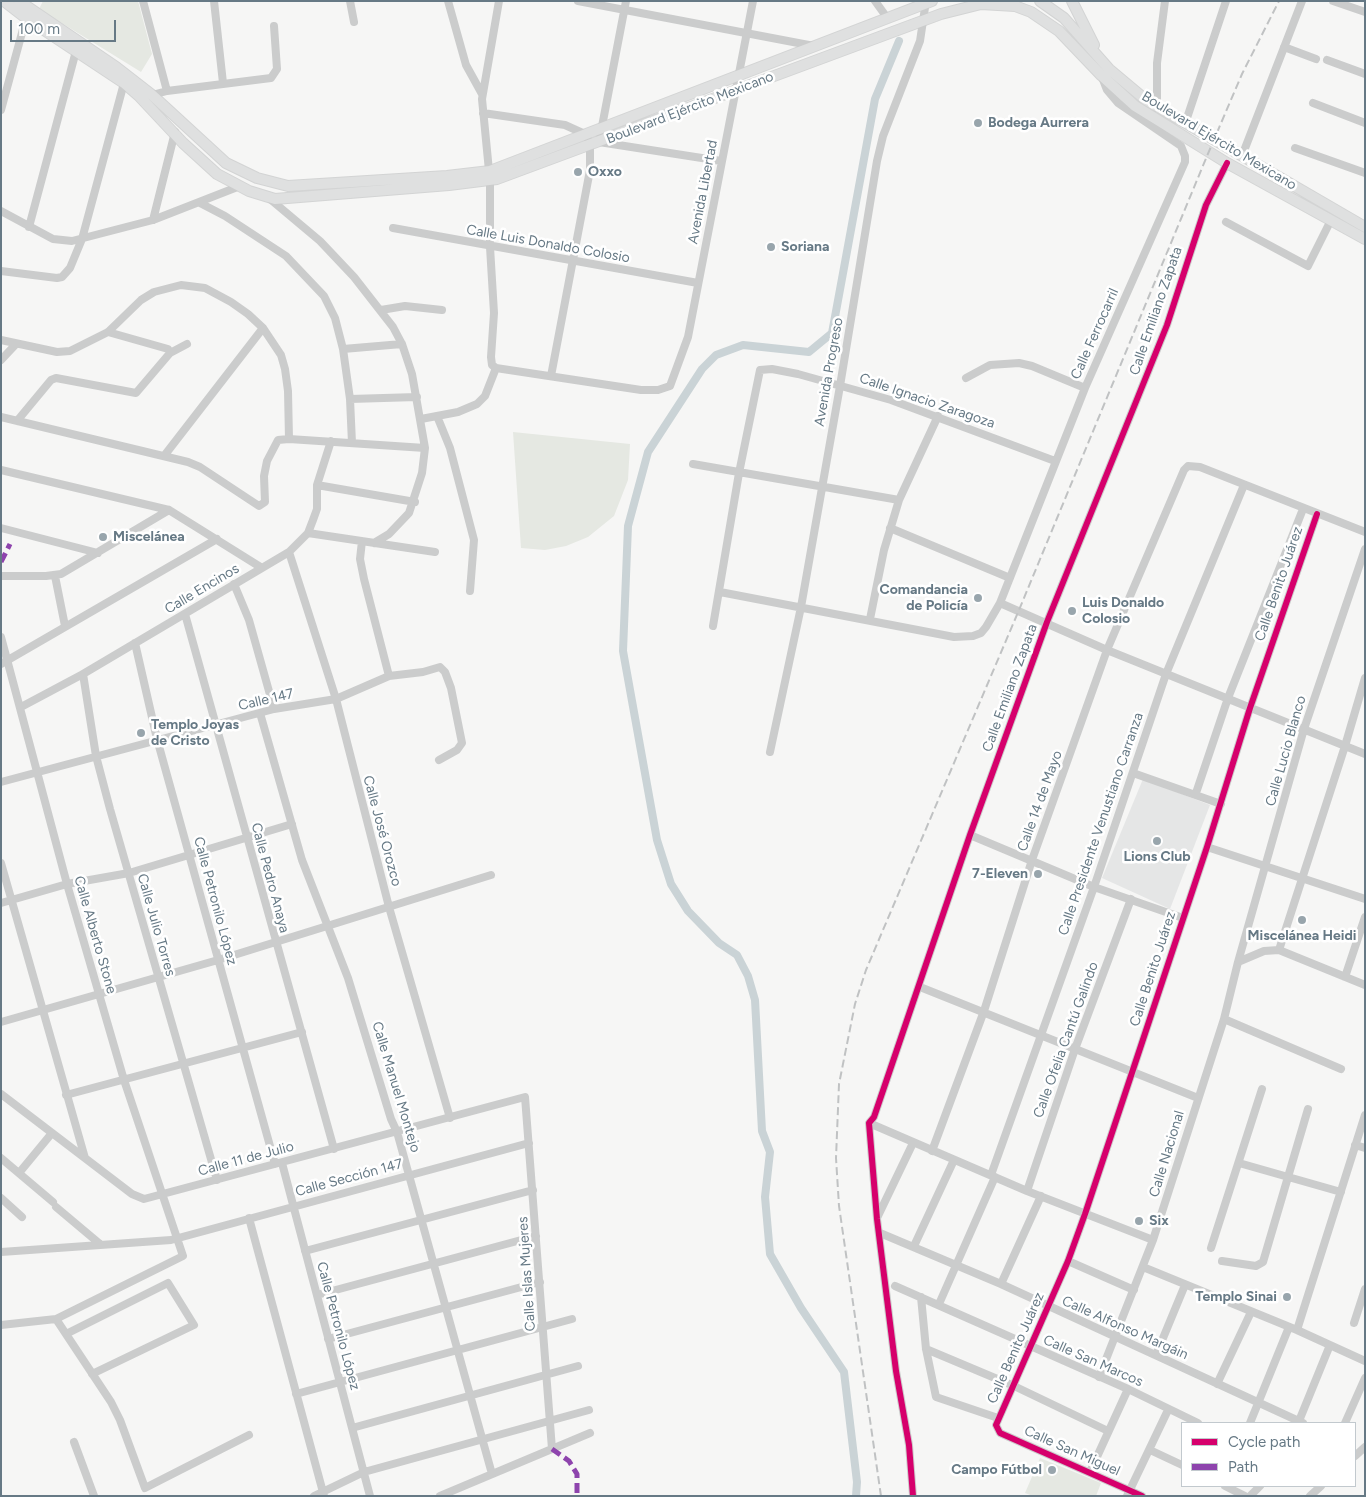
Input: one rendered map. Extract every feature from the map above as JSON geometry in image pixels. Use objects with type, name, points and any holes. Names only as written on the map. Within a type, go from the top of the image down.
[{"type":"main road","name":"Boulevard Ejército Mexicano","points":[[4,1],[116,67],[152,95],[226,163],[247,174],[278,185],[490,176],[601,129],[816,47],[888,15],[925,3]]},
{"type":"main road","name":"Boulevard Ejército Mexicano","points":[[19,1],[29,15],[76,51],[124,83],[175,132],[203,163],[228,181],[275,199],[304,198],[490,176],[595,144],[923,21],[973,5],[997,3],[1023,8],[1059,30],[1105,72],[1157,108],[1365,227]]},
{"type":"main road","name":"Boulevard Ejército Mexicano","points":[[1040,1],[1064,18],[1105,72],[1135,106],[1227,163],[1365,239]]},
{"type":"main road","points":[[1072,1],[1105,72]]},
{"type":"street","points":[[1,110],[29,15],[36,1]]},
{"type":"street","points":[[143,1],[167,91]]},
{"type":"street","points":[[214,1],[223,83]]},
{"type":"street","points":[[350,1],[354,22]]},
{"type":"street","points":[[448,1],[466,65],[482,94]]},
{"type":"street","points":[[499,1],[482,94],[490,176],[490,247],[494,292],[492,365],[496,368],[551,376],[575,261],[595,144],[601,129],[626,5]]},
{"type":"street","points":[[578,1],[626,5],[816,47]]},
{"type":"street","name":"Avenida Libertad","points":[[551,376],[641,390],[658,390],[670,386],[688,337],[734,91],[753,1]]},
{"type":"street","points":[[875,1],[888,15]]},
{"type":"street","points":[[880,1],[888,15]]},
{"type":"street","points":[[1157,108],[1157,63],[1165,1]]},
{"type":"street","points":[[1185,124],[1226,1]]},
{"type":"street","points":[[1242,156],[1302,1]]},
{"type":"street","points":[[1336,2],[1365,12]]},
{"type":"street","name":"Avenida Progreso","points":[[770,752],[801,607],[877,162],[883,136],[920,41],[925,3]]},
{"type":"street","points":[[152,95],[223,83],[265,80],[275,75],[277,63],[274,26]]},
{"type":"street","points":[[1284,47],[1316,60]]},
{"type":"street","points":[[29,227],[76,51]]},
{"type":"street","points":[[1327,60],[1365,74]]},
{"type":"street","name":"Calle Ferrocarril","points":[[870,619],[954,637],[966,637],[981,633],[1000,603],[1084,388],[1185,156],[1177,142],[1112,97],[1105,72]]},
{"type":"street","points":[[1,272],[62,277],[70,268],[82,239],[124,83]]},
{"type":"street","points":[[1313,103],[1365,123]]},
{"type":"street","points":[[483,112],[565,125],[587,135],[595,144],[721,161]]},
{"type":"street","points":[[153,220],[175,132]]},
{"type":"street","points":[[1296,148],[1365,173]]},
{"type":"street","name":"Calle Emiliano Zapata","points":[[913,1496],[910,1445],[896,1371],[877,1219],[868,1140],[869,1123],[874,1117],[920,987],[970,835],[1047,622],[1167,325],[1204,212],[1227,163]]},
{"type":"street","points":[[1,211],[53,239],[64,242],[153,220],[240,186]]},
{"type":"street","points":[[266,197],[286,211],[338,259],[380,310],[402,344],[417,397],[425,448],[414,502],[401,524],[374,543]]},
{"type":"street","points":[[200,203],[225,216],[286,256],[324,296],[335,318],[344,349],[350,399],[352,443]]},
{"type":"street","points":[[1226,222],[1308,266],[1331,220]]},
{"type":"street","name":"Calle Luis Donaldo Colosio","points":[[393,228],[698,284]]},
{"type":"street","points":[[1,340],[58,352],[70,351],[82,347],[108,332],[141,300],[154,292],[181,285],[205,288],[248,314],[263,328],[281,355],[285,369],[289,439]]},
{"type":"street","points":[[380,310],[405,306],[442,310]]},
{"type":"street","points":[[164,456],[263,328]]},
{"type":"street","points":[[108,332],[168,349],[170,352]]},
{"type":"street","points":[[1,360],[16,344]]},
{"type":"street","points":[[17,421],[51,380],[56,378],[134,393],[158,369],[170,352],[187,344]]},
{"type":"street","points":[[344,349],[402,344]]},
{"type":"street","points":[[966,378],[990,365],[1019,363],[1032,366],[1084,388]]},
{"type":"street","points":[[421,419],[458,412],[477,404],[485,396],[496,368]]},
{"type":"street","name":"Calle Ignacio Zaragoza","points":[[739,472],[760,370],[798,374],[840,386],[938,416],[1055,460]]},
{"type":"street","points":[[350,399],[417,397]]},
{"type":"street","points":[[437,416],[450,448],[474,540],[470,591]]},
{"type":"street","points":[[720,592],[870,619],[890,528],[899,500],[938,416]]},
{"type":"street","points":[[1,417],[164,456],[200,467],[254,504],[262,506],[266,497],[264,476],[267,462],[278,440],[331,441],[425,448]]},
{"type":"street","name":"Calle Encinos","points":[[22,707],[136,644],[289,552],[308,533],[317,509],[317,485],[331,441]]},
{"type":"street","points":[[693,464],[822,485],[899,500]]},
{"type":"street","name":"Calle 14 de Mayo","points":[[932,1151],[984,1011],[1032,860],[1107,650],[1176,485],[1188,466],[1200,467],[1244,485]]},
{"type":"street","points":[[1,470],[169,510],[262,568]]},
{"type":"street","points":[[713,626],[739,472]]},
{"type":"street","points":[[317,485],[414,502]]},
{"type":"street","points":[[1244,485],[1365,532]]},
{"type":"street","name":"Calle Presidente Venustiano Carranza","points":[[939,1304],[957,1266],[993,1176],[1166,674],[1244,485]]},
{"type":"street","name":"Calle Benito Juárez","points":[[1196,793],[1228,698],[1303,509]]},
{"type":"street","points":[[1,576],[55,576],[98,553],[169,510]]},
{"type":"street","name":"Calle Benito Juárez","points":[[997,1422],[1068,1261],[1085,1214],[1207,847],[1250,708],[1317,514]]},
{"type":"street","points":[[1,528],[98,553]]},
{"type":"street","points":[[890,528],[1010,578]]},
{"type":"street","points":[[308,533],[434,552]]},
{"type":"street","points":[[5,662],[217,539]]},
{"type":"street","points":[[362,541],[360,559],[389,676]]},
{"type":"street","name":"Calle Lucio Blanco","points":[[1238,962],[1304,729],[1365,549]]},
{"type":"street","name":"Calle José Orozco","points":[[289,552],[336,699],[388,907],[450,1118]]},
{"type":"street","points":[[55,576],[65,626]]},
{"type":"street","points":[[234,584],[252,627],[274,709]]},
{"type":"street","points":[[1000,603],[1047,622],[1107,650],[1365,754]]},
{"type":"street","name":"Calle Pedro Anaya","points":[[186,614],[275,942],[334,1149]]},
{"type":"street","name":"Calle Alberto Stone","points":[[1,637],[5,662],[22,707],[67,884],[124,1080],[183,1256],[56,1319]]},
{"type":"street","name":"Calle Petronilo López","points":[[136,644],[157,739],[243,1047],[293,1206],[370,1496]]},
{"type":"street","name":"Calle 147","points":[[1,782],[274,709],[336,699],[389,676],[422,672],[440,667],[445,672],[462,743],[457,750],[439,760]]},
{"type":"street","name":"Calle Julio Torres","points":[[84,674],[96,756],[217,1180]]},
{"type":"street","points":[[1279,950],[1365,678]]},
{"type":"street","name":"Calle Manuel Montejo","points":[[260,713],[302,860],[329,926],[361,1015],[392,1122],[410,1174],[492,1474]]},
{"type":"street","points":[[1133,773],[1196,793],[1221,804]]},
{"type":"street","points":[[1,903],[67,884],[129,873],[292,824]]},
{"type":"street","points":[[970,835],[1094,887],[1183,918]]},
{"type":"street","points":[[1207,847],[1365,899]]},
{"type":"street","points":[[1,863],[85,1158]]},
{"type":"street","points":[[1,1022],[218,960],[491,875]]},
{"type":"street","name":"Calle Ofelia Cantú Galindo","points":[[1027,1191],[1075,1048],[1130,899]]},
{"type":"street","points":[[1345,977],[1365,916]]},
{"type":"street","points":[[1238,962],[1264,951],[1279,950],[1365,985]]},
{"type":"street","name":"Calle Nacional","points":[[1099,1377],[1153,1240],[1224,1019],[1238,962]]},
{"type":"street","points":[[920,987],[1042,1034],[1132,1073],[1198,1098]]},
{"type":"street","points":[[1224,1019],[1342,1069]]},
{"type":"street","points":[[66,1095],[302,1032]]},
{"type":"street","points":[[1211,1248],[1262,1089]]},
{"type":"street","name":"Calle 11 de Julio","points":[[1,1094],[139,1198],[144,1199],[526,1097]]},
{"type":"street","name":"Calle Islas Mujeres","points":[[526,1097],[552,1449]]},
{"type":"street","points":[[1222,1261],[1256,1266],[1261,1264],[1308,1108]]},
{"type":"street","points":[[1250,1422],[1293,1328],[1341,1192],[1365,1115]]},
{"type":"street","points":[[869,1123],[1027,1191],[1153,1240]]},
{"type":"street","points":[[19,1173],[52,1133]]},
{"type":"street","name":"Calle Sección 147","points":[[1,1252],[176,1238],[529,1143]]},
{"type":"street","points":[[877,1219],[913,1143]]},
{"type":"street","points":[[1355,1144],[1365,1148]]},
{"type":"street","points":[[1,1158],[100,1244]]},
{"type":"street","points":[[914,1246],[954,1160]]},
{"type":"street","points":[[1239,1163],[1341,1192]]},
{"type":"street","points":[[305,1251],[533,1190]]},
{"type":"street","points":[[1001,1284],[1041,1196]]},
{"type":"street","points":[[1,1198],[22,1217]]},
{"type":"street","points":[[250,1218],[323,1494]]},
{"type":"street","name":"Calle Alfonso Margáin","points":[[880,1233],[1001,1284],[1301,1422]]},
{"type":"street","points":[[317,1295],[536,1236]]},
{"type":"street","points":[[1068,1261],[1134,1290]]},
{"type":"street","points":[[1143,1268],[1293,1328],[1365,1361]]},
{"type":"street","points":[[328,1339],[540,1282]]},
{"type":"street","points":[[66,1334],[168,1283],[194,1325],[92,1374]]},
{"type":"street","points":[[1156,1355],[1185,1285]]},
{"type":"street","name":"Calle San Marcos","points":[[895,1286],[1128,1389],[1196,1422]]},
{"type":"street","points":[[1354,1324],[1365,1289]]},
{"type":"street","points":[[921,1297],[926,1349],[937,1399],[997,1422]]},
{"type":"street","points":[[1218,1384],[1251,1312]]},
{"type":"street","points":[[1,1324],[56,1319],[120,1420],[144,1488],[249,1435]]},
{"type":"street","points":[[296,1394],[572,1320]]},
{"type":"street","points":[[1301,1422],[1330,1345]]},
{"type":"street","points":[[926,1349],[1014,1386],[1108,1431]]},
{"type":"street","points":[[352,1428],[578,1366]]},
{"type":"street","points":[[1345,1422],[1365,1378]]},
{"type":"street","points":[[1090,1472],[1128,1389]]},
{"type":"street","points":[[314,1496],[323,1494],[364,1472],[589,1410]]},
{"type":"street","points":[[1128,1493],[1168,1410]]},
{"type":"street","name":"Calle San Miguel","points":[[997,1422],[1000,1433],[1090,1472],[1128,1493],[1142,1496]]},
{"type":"street","points":[[440,1496],[590,1433]]},
{"type":"street","points":[[74,1442],[94,1496]]},
{"type":"street","points":[[1150,1450],[1181,1465]]},
{"type":"street","points":[[1226,1487],[1245,1496]]},
{"type":"street","points":[[1250,1496],[1259,1487]]},
{"type":"street","points":[[1310,1496],[1320,1487]]},
{"type":"shaded area","points":[[43,1],[138,1],[152,54],[141,72],[39,9]]},
{"type":"shaded area","points":[[513,432],[630,444],[628,480],[614,516],[588,537],[566,546],[545,550],[521,548]]},
{"type":"shaded area","name":"Lions Club","points":[[1143,779],[1210,805],[1170,909],[1102,878]]},
{"type":"shaded area","name":"Campo Fútbol","points":[[1040,1458],[1101,1483],[1096,1496],[1033,1496],[1025,1493]]},
{"type":"waterway","points":[[856,1496],[857,1482],[844,1372],[801,1308],[770,1254],[765,1197],[770,1152],[762,1131],[755,1000],[748,976],[737,955],[719,943],[688,911],[671,884],[657,840],[623,651],[628,526],[648,452],[702,369],[716,355],[743,345],[809,352],[832,333],[875,99],[899,41]]},
{"type":"railway","points":[[881,1496],[839,1206],[836,1158],[839,1084],[855,1004],[866,970],[1019,610],[1207,156],[1242,74],[1279,1]]},
{"type":"marked path","points":[[1,562],[10,544]]},
{"type":"marked path","points":[[552,1449],[569,1461],[577,1474],[577,1496]]},
{"type":"cycle path","points":[[913,1496],[909,1445],[896,1371],[877,1219],[869,1123],[874,1117],[970,835],[1047,622],[1167,325],[1206,205],[1227,163]]},
{"type":"cycle path","points":[[1142,1496],[1000,1433],[996,1425],[1068,1261],[1085,1214],[1207,847],[1250,708],[1317,514]]},
{"type":"place","name":"Bodega Aurrera","points":[[978,123]]},
{"type":"place","name":"Oxxo","points":[[578,172]]},
{"type":"place","name":"Soriana","points":[[771,247]]},
{"type":"place","name":"Miscelánea","points":[[103,537]]},
{"type":"place","name":"Comandancia de Policía","points":[[978,598]]},
{"type":"place","name":"Luis Donaldo Colosio","points":[[1072,611]]},
{"type":"place","name":"Templo Joyas de Cristo","points":[[141,733]]},
{"type":"place","name":"Lions Club","points":[[1157,841]]},
{"type":"place","name":"7-Eleven","points":[[1038,874]]},
{"type":"place","name":"Miscelánea Heidi","points":[[1302,920]]},
{"type":"place","name":"Six","points":[[1139,1221]]},
{"type":"place","name":"Templo Sinai","points":[[1287,1297]]},
{"type":"place","name":"Campo Fútbol","points":[[1052,1470]]}]
